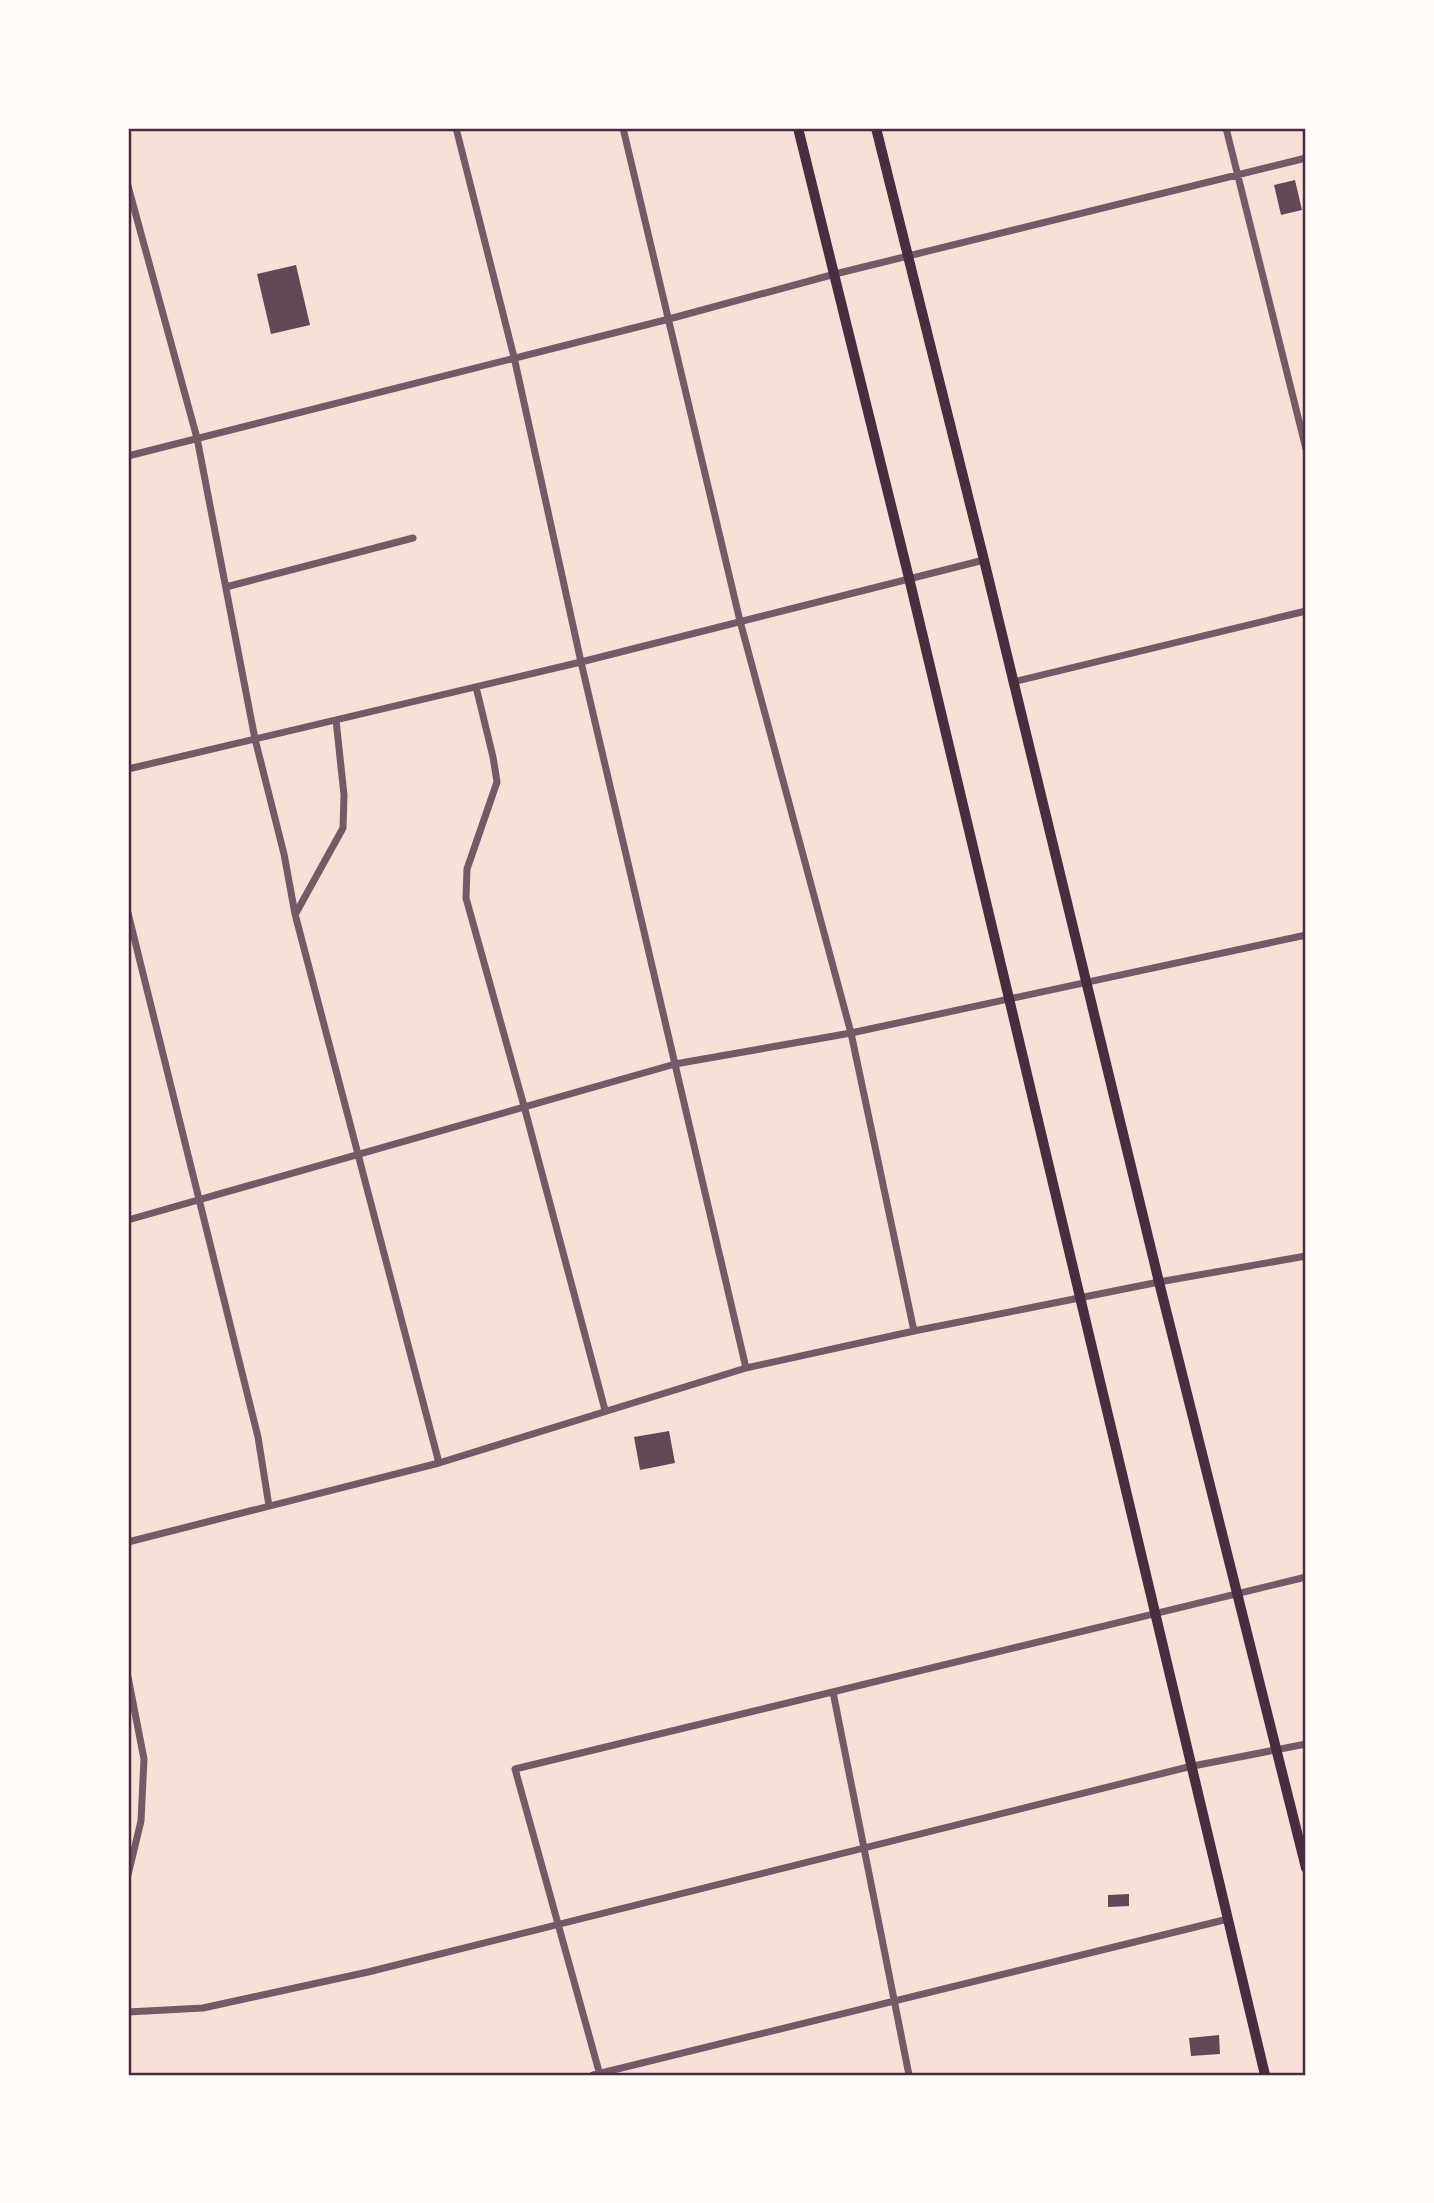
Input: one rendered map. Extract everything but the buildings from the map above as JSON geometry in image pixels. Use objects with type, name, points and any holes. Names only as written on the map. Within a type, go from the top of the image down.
[{"type":"main road","points":[[798,128],[909,578],[1265,2075]]},
{"type":"main road","points":[[876,128],[1159,1282],[1306,1867]]},
{"type":"street","points":[[456,128],[514,357],[581,662],[746,1368]]},
{"type":"street","points":[[624,128],[740,621],[851,1033],[914,1331]]},
{"type":"street","points":[[1226,128],[1306,449]]},
{"type":"street","points":[[128,456],[669,319],[835,274],[1306,158]]},
{"type":"street","points":[[128,186],[197,439],[255,739],[284,854],[295,914],[439,1463]]},
{"type":"street","points":[[226,587],[413,538]]},
{"type":"street","points":[[128,769],[581,662],[984,560]]},
{"type":"street","points":[[1013,682],[1306,611]]},
{"type":"street","points":[[476,687],[493,757],[496,782],[467,869],[466,898],[605,1410]]},
{"type":"street","points":[[295,914],[343,828],[344,795],[336,720]]},
{"type":"street","points":[[128,913],[258,1437],[269,1506]]},
{"type":"street","points":[[128,1220],[675,1064],[851,1033],[1306,935]]},
{"type":"street","points":[[128,1542],[439,1463],[746,1368],[1159,1282],[1306,1256]]},
{"type":"street","points":[[1228,1919],[597,2075],[515,1769],[1306,1577]]},
{"type":"street","points":[[128,1677],[144,1759],[141,1821],[128,1870]]},
{"type":"street","points":[[833,1692],[909,2075]]},
{"type":"street","points":[[128,2012],[203,2008],[368,1972],[1192,1766],[1306,1744]]}]
